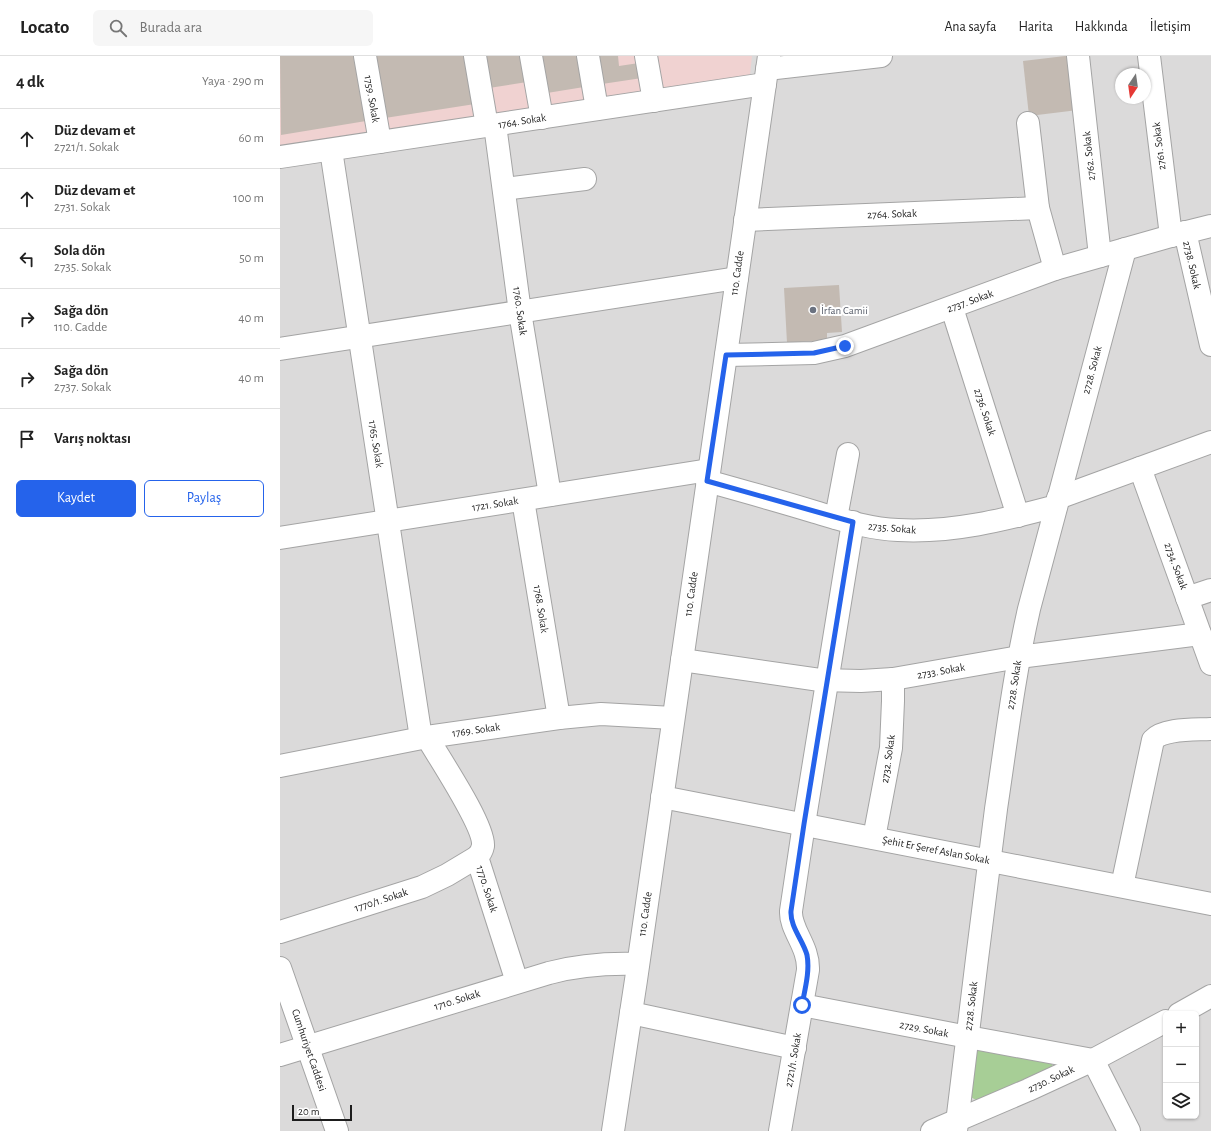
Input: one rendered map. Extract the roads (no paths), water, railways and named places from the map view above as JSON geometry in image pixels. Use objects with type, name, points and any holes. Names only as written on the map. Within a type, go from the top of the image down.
[{"type":"street","name":"1759. Sokak","points":[[364,56],[380,142]]},
{"type":"street","name":"1760. Sokak","points":[[475,56],[504,189],[520,312],[550,495]]},
{"type":"street","points":[[531,56],[542,118]]},
{"type":"street","points":[[588,56],[597,109]]},
{"type":"street","points":[[646,56],[654,101]]},
{"type":"street","name":"1764. Sokak","points":[[280,158],[654,101],[767,70],[881,56]]},
{"type":"street","name":"2762. Sokak","points":[[1078,56],[1100,256]]},
{"type":"street","name":"2761. Sokak","points":[[1149,56],[1178,234]]},
{"type":"street","name":"110. Cadde","points":[[613,1131],[767,70]]},
{"type":"street","points":[[1028,122],[1038,208],[1055,269]]},
{"type":"street","name":"1765. Sokak","points":[[331,150],[388,521],[424,738]]},
{"type":"street","points":[[504,189],[585,179]]},
{"type":"street","name":"2764. Sokak","points":[[745,220],[1038,208]]},
{"type":"street","name":"2737. Sokak","points":[[726,355],[798,354],[830,350],[952,308],[1055,269],[1211,226]]},
{"type":"street","name":"2738. Sokak","points":[[1178,234],[1209,331]]},
{"type":"street","name":"2728. Sokak","points":[[956,1125],[989,860],[1018,657],[1028,609],[1125,249]]},
{"type":"street","points":[[280,349],[737,278]]},
{"type":"street","name":"2736. Sokak","points":[[952,308],[1018,516]]},
{"type":"street","name":"2735. Sokak","points":[[708,475],[845,520],[872,527],[897,530],[923,530],[953,528],[1018,516],[1211,442]]},
{"type":"street","name":"2721/1. Sokak","points":[[780,1131],[808,963],[791,915],[827,680],[845,520],[848,454]]},
{"type":"street","name":"2734. Sokak","points":[[1140,468],[1211,664]]},
{"type":"street","name":"1721. Sokak","points":[[280,538],[550,495],[708,475]]},
{"type":"street","name":"1768. Sokak","points":[[523,500],[559,718]]},
{"type":"street","points":[[1187,598],[1211,590]]},
{"type":"street","name":"2733. Sokak","points":[[682,660],[827,680],[893,680],[1018,657],[1200,634]]},
{"type":"street","name":"2732. Sokak","points":[[874,838],[891,748],[893,680]]},
{"type":"street","name":"1769. Sokak","points":[[280,766],[424,738],[559,718],[601,714],[673,718]]},
{"type":"street","points":[[1122,886],[1153,740],[1156,737],[1168,733],[1211,729]]},
{"type":"street","name":"1770. Sokak","points":[[424,738],[462,796],[479,829],[483,846],[477,857],[517,982]]},
{"type":"street","name":"Şehit Er Şeref Aslan Sokak","points":[[662,797],[1211,904]]},
{"type":"street","name":"1770/1. Sokak","points":[[280,932],[422,886],[447,875],[477,857]]},
{"type":"street","name":"1710. Sokak","points":[[280,1055],[517,982],[573,967],[594,964],[638,964]]},
{"type":"street","name":"Cumhuriyet Caddesi","points":[[280,968],[337,1131]]},
{"type":"street","points":[[1184,1011],[1211,996]]},
{"type":"street","name":"2729. Sokak","points":[[802,1005],[1093,1060]]},
{"type":"street","points":[[631,1013],[795,1048]]},
{"type":"street","name":"2730. Sokak","points":[[932,1131],[956,1125],[1093,1060],[1163,1023]]},
{"type":"street","points":[[1093,1060],[1129,1131]]},
{"type":"place","name":"İrfan Camii","points":[[813,310]]}]
